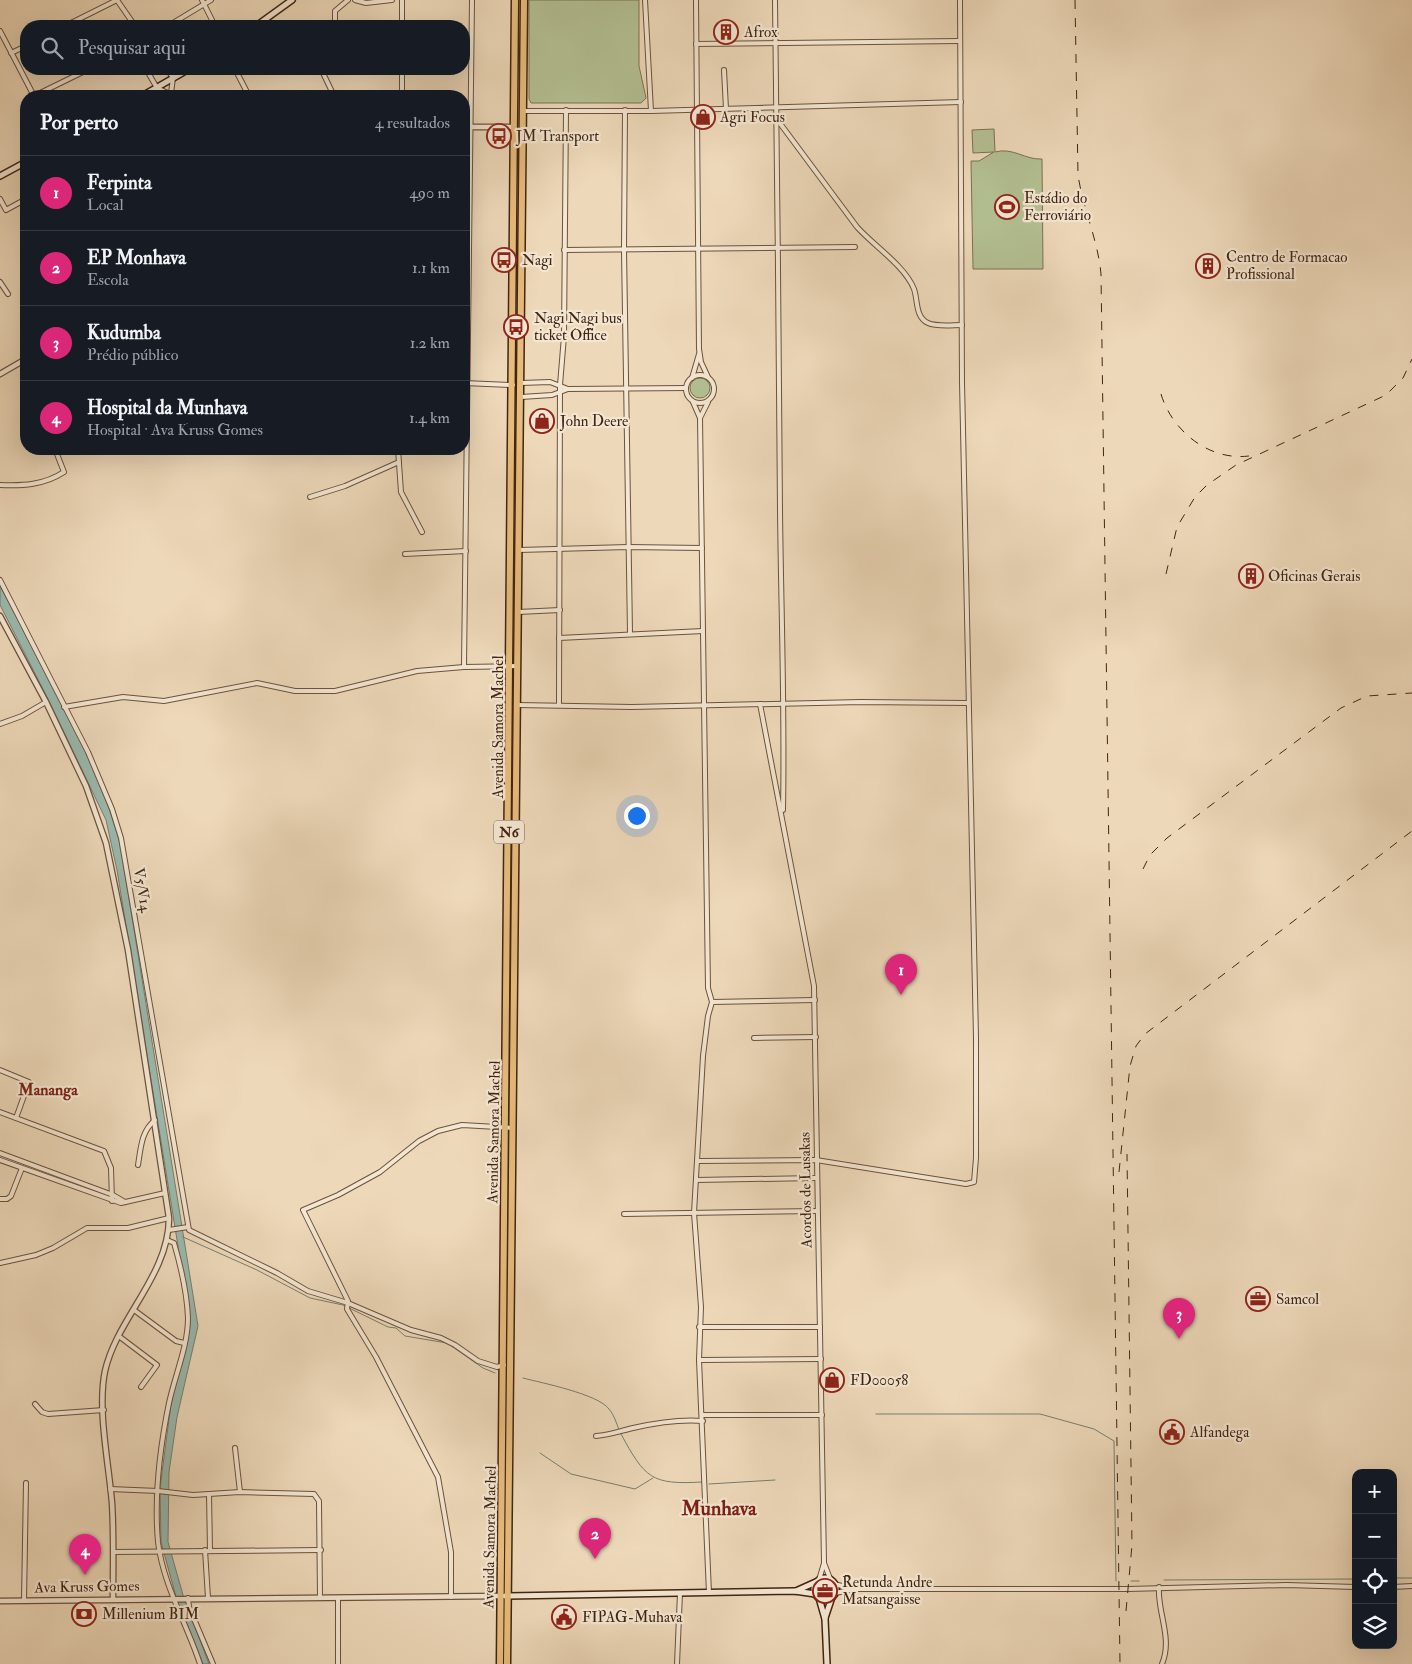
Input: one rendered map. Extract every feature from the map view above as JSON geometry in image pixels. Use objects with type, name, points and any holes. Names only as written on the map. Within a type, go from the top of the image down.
[{"type":"highway","name":"Avenida Samora Machel","points":[[507,1664],[509,1596],[508,1418],[514,666],[513,360],[516,0]]},
{"type":"highway","name":"Avenida Samora Machel","points":[[500,1664],[517,705],[514,666],[518,612],[519,550],[524,0]]},
{"type":"highway","points":[[514,85],[524,85]]},
{"type":"highway","points":[[513,360],[521,360]]},
{"type":"main road","points":[[264,20],[292,0]]},
{"type":"main road","points":[[153,90],[178,75]]},
{"type":"main road","points":[[0,176],[20,165]]},
{"type":"main road","points":[[795,1591],[825,1578],[832,1582],[833,1595],[825,1618]]},
{"type":"main road","points":[[815,1594],[818,1581]]},
{"type":"main road","points":[[500,1596],[795,1591],[815,1594],[819,1598],[825,1618],[827,1664]]},
{"type":"main road","points":[[819,1598],[826,1600],[833,1595]]},
{"type":"street","points":[[77,20],[117,0],[129,20]]},
{"type":"street","points":[[202,0],[211,20]]},
{"type":"street","points":[[178,20],[211,0]]},
{"type":"street","points":[[334,20],[335,11],[348,0]]},
{"type":"street","points":[[355,0],[366,3],[392,0]]},
{"type":"street","points":[[402,0],[402,20]]},
{"type":"street","points":[[472,0],[470,127],[516,127]]},
{"type":"street","points":[[645,0],[652,111]]},
{"type":"street","points":[[696,0],[700,248],[699,349],[697,366],[686,388],[688,396],[693,402],[700,418],[708,988],[712,1002],[708,1016],[703,1056],[694,1213],[701,1307],[698,1327],[709,1593]]},
{"type":"street","points":[[775,0],[780,546],[784,704],[783,819]]},
{"type":"street","points":[[697,1162],[816,1160],[966,1184],[974,1182],[976,1158],[976,1038],[962,325],[960,0]]},
{"type":"street","points":[[0,31],[20,70]]},
{"type":"street","points":[[696,44],[960,41]]},
{"type":"street","points":[[11,53],[20,49]]},
{"type":"street","points":[[724,70],[726,110]]},
{"type":"street","points":[[23,75],[31,90]]},
{"type":"street","points":[[46,90],[76,75]]},
{"type":"street","points":[[149,75],[157,88],[162,90]]},
{"type":"street","points":[[171,75],[173,78],[173,90]]},
{"type":"street","points":[[238,75],[246,90]]},
{"type":"street","points":[[324,75],[331,90]]},
{"type":"street","points":[[402,75],[402,90]]},
{"type":"street","points":[[524,111],[726,110],[961,102]]},
{"type":"street","points":[[558,706],[560,385],[564,336],[566,110]]},
{"type":"street","points":[[625,110],[624,250],[630,633]]},
{"type":"street","points":[[776,118],[857,227],[889,257],[914,288],[917,307],[922,319],[928,324],[962,325]]},
{"type":"street","points":[[515,164],[523,164]]},
{"type":"street","points":[[0,200],[6,210],[20,203]]},
{"type":"street","points":[[564,250],[778,246],[855,247]]},
{"type":"street","points":[[0,282],[8,294]]},
{"type":"street","points":[[699,349],[701,362],[714,388],[713,395],[700,418]]},
{"type":"street","points":[[0,374],[20,362]]},
{"type":"street","points":[[692,378],[700,375],[708,377]]},
{"type":"street","points":[[521,383],[550,382],[568,389]]},
{"type":"street","points":[[470,383],[513,385]]},
{"type":"street","points":[[521,397],[560,393],[568,389],[686,388]]},
{"type":"street","points":[[693,402],[701,404],[708,401]]},
{"type":"street","points":[[0,485],[24,486],[55,478],[64,472],[57,455]]},
{"type":"street","points":[[398,455],[400,492],[422,532]]},
{"type":"street","points":[[464,667],[465,455]]},
{"type":"street","points":[[310,497],[344,486],[399,462]]},
{"type":"street","points":[[519,550],[628,547],[702,548]]},
{"type":"street","points":[[405,554],[466,551]]},
{"type":"street","name":"V5/V14","points":[[0,580],[64,706],[112,809],[121,838],[188,1227]]},
{"type":"street","points":[[518,612],[560,610]]},
{"type":"street","points":[[0,616],[46,702],[95,807],[106,843],[128,950],[169,1218],[167,1240],[159,1263],[120,1337],[106,1368],[103,1383],[113,1552],[113,1598]]},
{"type":"street","points":[[559,638],[630,633],[703,631]]},
{"type":"street","points":[[64,706],[123,697],[164,702],[257,683],[295,691],[335,691],[402,674],[464,667],[514,666]]},
{"type":"street","points":[[0,724],[22,716],[46,702]]},
{"type":"street","points":[[517,705],[968,703]]},
{"type":"street","points":[[760,704],[783,819]]},
{"type":"street","name":"Acordos de Lusakas","points":[[783,819],[803,923],[814,1000],[824,1564]]},
{"type":"street","points":[[712,1002],[814,1000]]},
{"type":"street","points":[[754,1038],[816,1037]]},
{"type":"street","points":[[0,1070],[29,1082],[16,1118]]},
{"type":"street","points":[[0,1112],[104,1151],[111,1168],[112,1201]]},
{"type":"street","points":[[138,1165],[143,1133],[155,1120]]},
{"type":"street","points":[[452,1597],[452,1552],[438,1477],[348,1306],[303,1210],[338,1195],[380,1172],[419,1141],[438,1131],[462,1124],[510,1127]]},
{"type":"street","points":[[0,1153],[113,1195],[125,1202]]},
{"type":"street","points":[[0,1160],[112,1201],[125,1202],[165,1193]]},
{"type":"street","points":[[0,1199],[7,1199],[11,1196],[22,1168]]},
{"type":"street","points":[[696,1180],[816,1178]]},
{"type":"street","points":[[624,1214],[817,1211]]},
{"type":"street","points":[[0,1263],[44,1252],[87,1228],[128,1228],[169,1218]]},
{"type":"street","points":[[169,1230],[188,1227],[189,1230],[210,1242],[277,1273],[308,1291],[455,1345],[478,1361],[497,1367],[504,1365]]},
{"type":"street","points":[[167,1240],[174,1243],[185,1292],[188,1319],[169,1404],[158,1491],[160,1552],[174,1599],[200,1664]]},
{"type":"street","points":[[134,1310],[176,1342],[184,1343]]},
{"type":"street","points":[[698,1327],[820,1327]]},
{"type":"street","points":[[120,1337],[157,1365],[141,1387]]},
{"type":"street","points":[[699,1360],[820,1359]]},
{"type":"street","points":[[35,1404],[42,1412],[48,1414],[104,1410]]},
{"type":"street","points":[[596,1436],[615,1434],[631,1428],[703,1418],[822,1415]]},
{"type":"street","points":[[235,1448],[240,1492]]},
{"type":"street","points":[[24,1601],[26,1483]]},
{"type":"street","points":[[110,1489],[193,1495],[240,1492],[314,1494],[319,1501],[320,1598]]},
{"type":"street","points":[[209,1494],[210,1550]]},
{"type":"street","points":[[204,1550],[208,1598]]},
{"type":"street","points":[[113,1552],[321,1550]]},
{"type":"street","points":[[818,1581],[824,1564]]},
{"type":"street","points":[[824,1564],[832,1582],[856,1589]]},
{"type":"street","points":[[1397,1587],[1412,1586]]},
{"type":"street","points":[[1158,1587],[1165,1627],[1165,1657],[1162,1664]]},
{"type":"street","points":[[833,1595],[856,1589],[1352,1587]]},
{"type":"street","points":[[677,1664],[680,1593]]},
{"type":"street","name":"Ava Kruss Gomes","points":[[0,1601],[113,1598],[500,1596]]},
{"type":"street","points":[[188,1598],[213,1664]]},
{"type":"street","points":[[338,1598],[338,1664]]},
{"type":"green space","points":[[529,0],[639,0],[639,66],[646,98],[641,103],[531,103],[529,99]]},
{"type":"green space","name":"Estádio do Ferroviário","points":[[994,129],[995,152],[1008,151],[1030,158],[1042,159],[1043,269],[973,269],[971,161],[979,161],[994,152],[973,153],[972,130]]},
{"type":"green space","points":[[700,378],[707,381],[710,388],[707,395],[700,398],[693,395],[690,388],[693,381]]},
{"type":"water","points":[[0,586],[82,744],[109,809],[120,843],[198,1326],[177,1417],[169,1472],[168,1542],[183,1595],[209,1664],[203,1664],[178,1604],[161,1542],[160,1488],[171,1404],[186,1346],[190,1320],[117,870],[106,820],[0,605]]},
{"type":"waterway","points":[[183,1237],[257,1270],[310,1298],[343,1305],[388,1327],[396,1328],[405,1336],[447,1343],[483,1368],[495,1373]]},
{"type":"waterway","points":[[523,1378],[582,1394],[603,1404],[613,1415],[629,1449],[651,1476],[671,1482],[702,1482]]},
{"type":"waterway","points":[[876,1414],[1040,1414],[1094,1429],[1114,1441],[1116,1581]]},
{"type":"waterway","points":[[540,1453],[571,1474],[635,1489],[653,1478]]},
{"type":"waterway","points":[[709,1484],[775,1480]]},
{"type":"waterway","points":[[1397,1578],[1412,1578]]},
{"type":"waterway","points":[[1164,1580],[1352,1579]]},
{"type":"waterway","points":[[1131,1581],[1139,1581]]},
{"type":"railway","points":[[1075,0],[1078,175],[1097,249],[1101,274],[1120,1664]]},
{"type":"railway","points":[[1166,574],[1177,527],[1195,497],[1207,485],[1236,465],[1386,395],[1403,378],[1412,359]]},
{"type":"railway","points":[[1161,394],[1174,420],[1194,441],[1220,454],[1249,456]]},
{"type":"railway","points":[[1143,869],[1150,855],[1167,838],[1341,708],[1367,696],[1412,693]]},
{"type":"railway","points":[[1119,1172],[1130,1066],[1136,1046],[1145,1034],[1412,831]]},
{"type":"railway","points":[[1126,1611],[1132,1545],[1127,1154]]},
{"type":"place","name":"Afrox","points":[[726,32]]},
{"type":"place","name":"Agri Focus","points":[[703,117]]},
{"type":"place","name":"JM Transport","points":[[499,136]]},
{"type":"place","name":"Estádio do Ferroviário","points":[[1007,207]]},
{"type":"place","name":"Nagi","points":[[504,260]]},
{"type":"place","name":"Centro de Formacao Profissional","points":[[1208,266]]},
{"type":"place","name":"Nagi Nagi bus ticket Office","points":[[516,327]]},
{"type":"place","name":"John Deere","points":[[542,421]]},
{"type":"place","name":"Oficinas Gerais","points":[[1251,576]]},
{"type":"place","name":"Ferpinta","points":[[901,995]]},
{"type":"place","name":"Samcol","points":[[1258,1299]]},
{"type":"place","name":"Kudumba","points":[[1179,1339]]},
{"type":"place","name":"FD00058","points":[[832,1380]]},
{"type":"place","name":"Alfandega","points":[[1172,1432]]},
{"type":"place","name":"EP Monhava","points":[[595,1559]]},
{"type":"place","name":"Hospital da Munhava","points":[[85,1575]]},
{"type":"place","name":"Retunda Andre Matsangaisse","points":[[825,1591]]},
{"type":"place","name":"Millenium BIM","points":[[84,1614]]},
{"type":"place","name":"FIPAG-Muhava","points":[[564,1617]]},
{"type":"district","name":"Mananga","points":[[48,1090]]},
{"type":"district","name":"Munhava","points":[[719,1508]]}]
